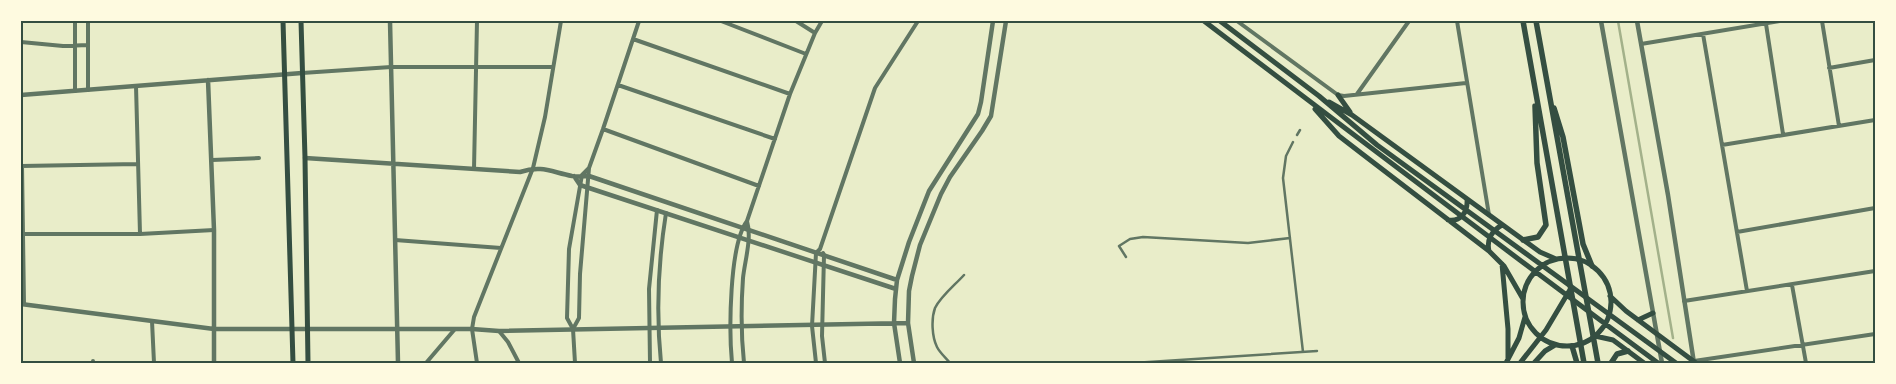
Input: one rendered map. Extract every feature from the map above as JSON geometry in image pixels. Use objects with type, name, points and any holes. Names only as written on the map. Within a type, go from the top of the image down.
[{"type":"main road","points":[[283,21],[294,363]]},
{"type":"main road","points":[[300,21],[305,158],[308,363]]},
{"type":"main road","points":[[1204,21],[1308,101],[1676,363]]},
{"type":"main road","points":[[1220,21],[1318,96],[1376,148],[1490,239],[1658,363]]},
{"type":"main road","points":[[1523,21],[1584,363]]},
{"type":"main road","points":[[1536,21],[1598,363]]},
{"type":"main road","points":[[1546,82],[1563,137],[1583,244],[1592,266]]},
{"type":"main road","points":[[1523,240],[1538,237],[1546,225],[1537,163],[1534,86]]},
{"type":"main road","points":[[1338,95],[1352,115]]},
{"type":"main road","points":[[1318,96],[1352,115],[1523,240],[1540,252],[1556,259]]},
{"type":"main road","points":[[1308,101],[1339,136],[1489,251],[1502,264],[1523,299]]},
{"type":"main road","points":[[1448,220],[1460,218],[1466,209],[1467,200]]},
{"type":"main road","points":[[1489,251],[1490,236],[1502,225]]},
{"type":"main road","points":[[1507,361],[1519,338],[1525,317],[1523,299],[1525,288],[1533,274],[1546,263],[1556,259],[1571,258],[1581,260],[1592,266],[1603,276],[1610,296],[1611,307],[1608,318],[1603,328],[1595,336],[1579,345],[1555,345],[1547,342],[1534,332],[1525,317]]},
{"type":"main road","points":[[1502,264],[1508,329],[1507,361]]},
{"type":"main road","points":[[1520,363],[1546,330],[1572,288]]},
{"type":"main road","points":[[1610,296],[1638,320],[1695,362]]},
{"type":"main road","points":[[1638,320],[1653,313]]},
{"type":"main road","points":[[1595,336],[1613,340],[1644,363]]},
{"type":"main road","points":[[1534,363],[1545,351],[1555,345]]},
{"type":"main road","points":[[1572,346],[1577,363]]},
{"type":"main road","points":[[1610,363],[1617,354],[1628,351]]},
{"type":"street","points":[[75,21],[75,91]]},
{"type":"street","points":[[88,21],[88,90]]},
{"type":"street","points":[[390,21],[398,363]]},
{"type":"street","points":[[474,169],[478,21]]},
{"type":"street","points":[[477,363],[472,329],[474,317],[533,168],[545,117],[562,21]]},
{"type":"street","points":[[573,329],[578,318],[580,265],[589,168],[639,21]]},
{"type":"street","points":[[720,21],[806,54]]},
{"type":"street","points":[[796,21],[815,33]]},
{"type":"street","points":[[732,363],[730,327],[733,284],[742,228],[747,221],[790,94],[815,33],[822,21]]},
{"type":"street","points":[[816,363],[812,326],[814,262],[875,88],[918,21]]},
{"type":"street","points":[[900,363],[894,323],[897,280],[909,242],[929,192],[978,114],[993,21]]},
{"type":"street","points":[[914,363],[908,323],[909,291],[920,245],[933,211],[950,177],[982,131],[990,116],[1006,21]]},
{"type":"street","points":[[1237,21],[1338,95],[1466,83]]},
{"type":"street","points":[[1357,94],[1409,21]]},
{"type":"street","points":[[1456,21],[1488,215]]},
{"type":"street","points":[[1601,21],[1662,363]]},
{"type":"street","points":[[1637,21],[1695,362],[1875,334]]},
{"type":"street","points":[[1641,44],[1780,21]]},
{"type":"street","points":[[1822,21],[1839,126]]},
{"type":"street","points":[[1766,24],[1783,134]]},
{"type":"street","points":[[1703,34],[1747,291]]},
{"type":"street","points":[[633,40],[790,94]]},
{"type":"street","points":[[21,42],[88,45]]},
{"type":"street","points":[[1830,68],[1875,60]]},
{"type":"street","points":[[21,95],[302,72],[477,66],[553,67]]},
{"type":"street","points":[[208,80],[214,230],[214,363]]},
{"type":"street","points":[[618,84],[775,139]]},
{"type":"street","points":[[136,86],[140,234]]},
{"type":"street","points":[[1722,145],[1875,120]]},
{"type":"street","points":[[603,129],[759,186]]},
{"type":"street","points":[[1297,135],[1300,130]]},
{"type":"street","points":[[1293,142],[1286,156],[1283,178],[1303,352]]},
{"type":"street","points":[[212,160],[260,158]]},
{"type":"street","points":[[305,158],[520,172],[533,168],[546,168],[574,176],[589,176],[742,228],[818,251],[824,255],[897,280]]},
{"type":"street","points":[[138,164],[22,166],[24,234],[22,304],[214,329],[472,329],[498,331],[908,323]]},
{"type":"street","points":[[575,363],[573,329],[567,318],[569,249],[582,175],[589,168]]},
{"type":"street","points":[[574,176],[580,185],[896,289]]},
{"type":"street","points":[[1737,232],[1875,208]]},
{"type":"street","points":[[650,363],[650,280],[658,210]]},
{"type":"street","points":[[661,363],[658,328],[659,274],[666,213]]},
{"type":"street","points":[[744,363],[742,327],[743,286],[750,230],[747,221]]},
{"type":"street","points":[[24,234],[140,234],[214,230]]},
{"type":"street","points":[[1126,257],[1119,246],[1130,239],[1143,237],[1248,243],[1290,238]]},
{"type":"street","points":[[395,240],[501,248]]},
{"type":"street","points":[[824,255],[822,326],[825,363]]},
{"type":"street","points":[[1684,301],[1875,271]]},
{"type":"street","points":[[950,363],[935,341],[933,316],[942,299],[964,275]]},
{"type":"street","points":[[1792,285],[1806,363]]},
{"type":"street","points":[[152,321],[154,363]]},
{"type":"street","points":[[426,363],[455,329]]},
{"type":"street","points":[[498,331],[508,342],[519,363]]},
{"type":"street","points":[[1133,363],[1317,351]]},
{"type":"waterway","points":[[1618,21],[1673,338]]}]
